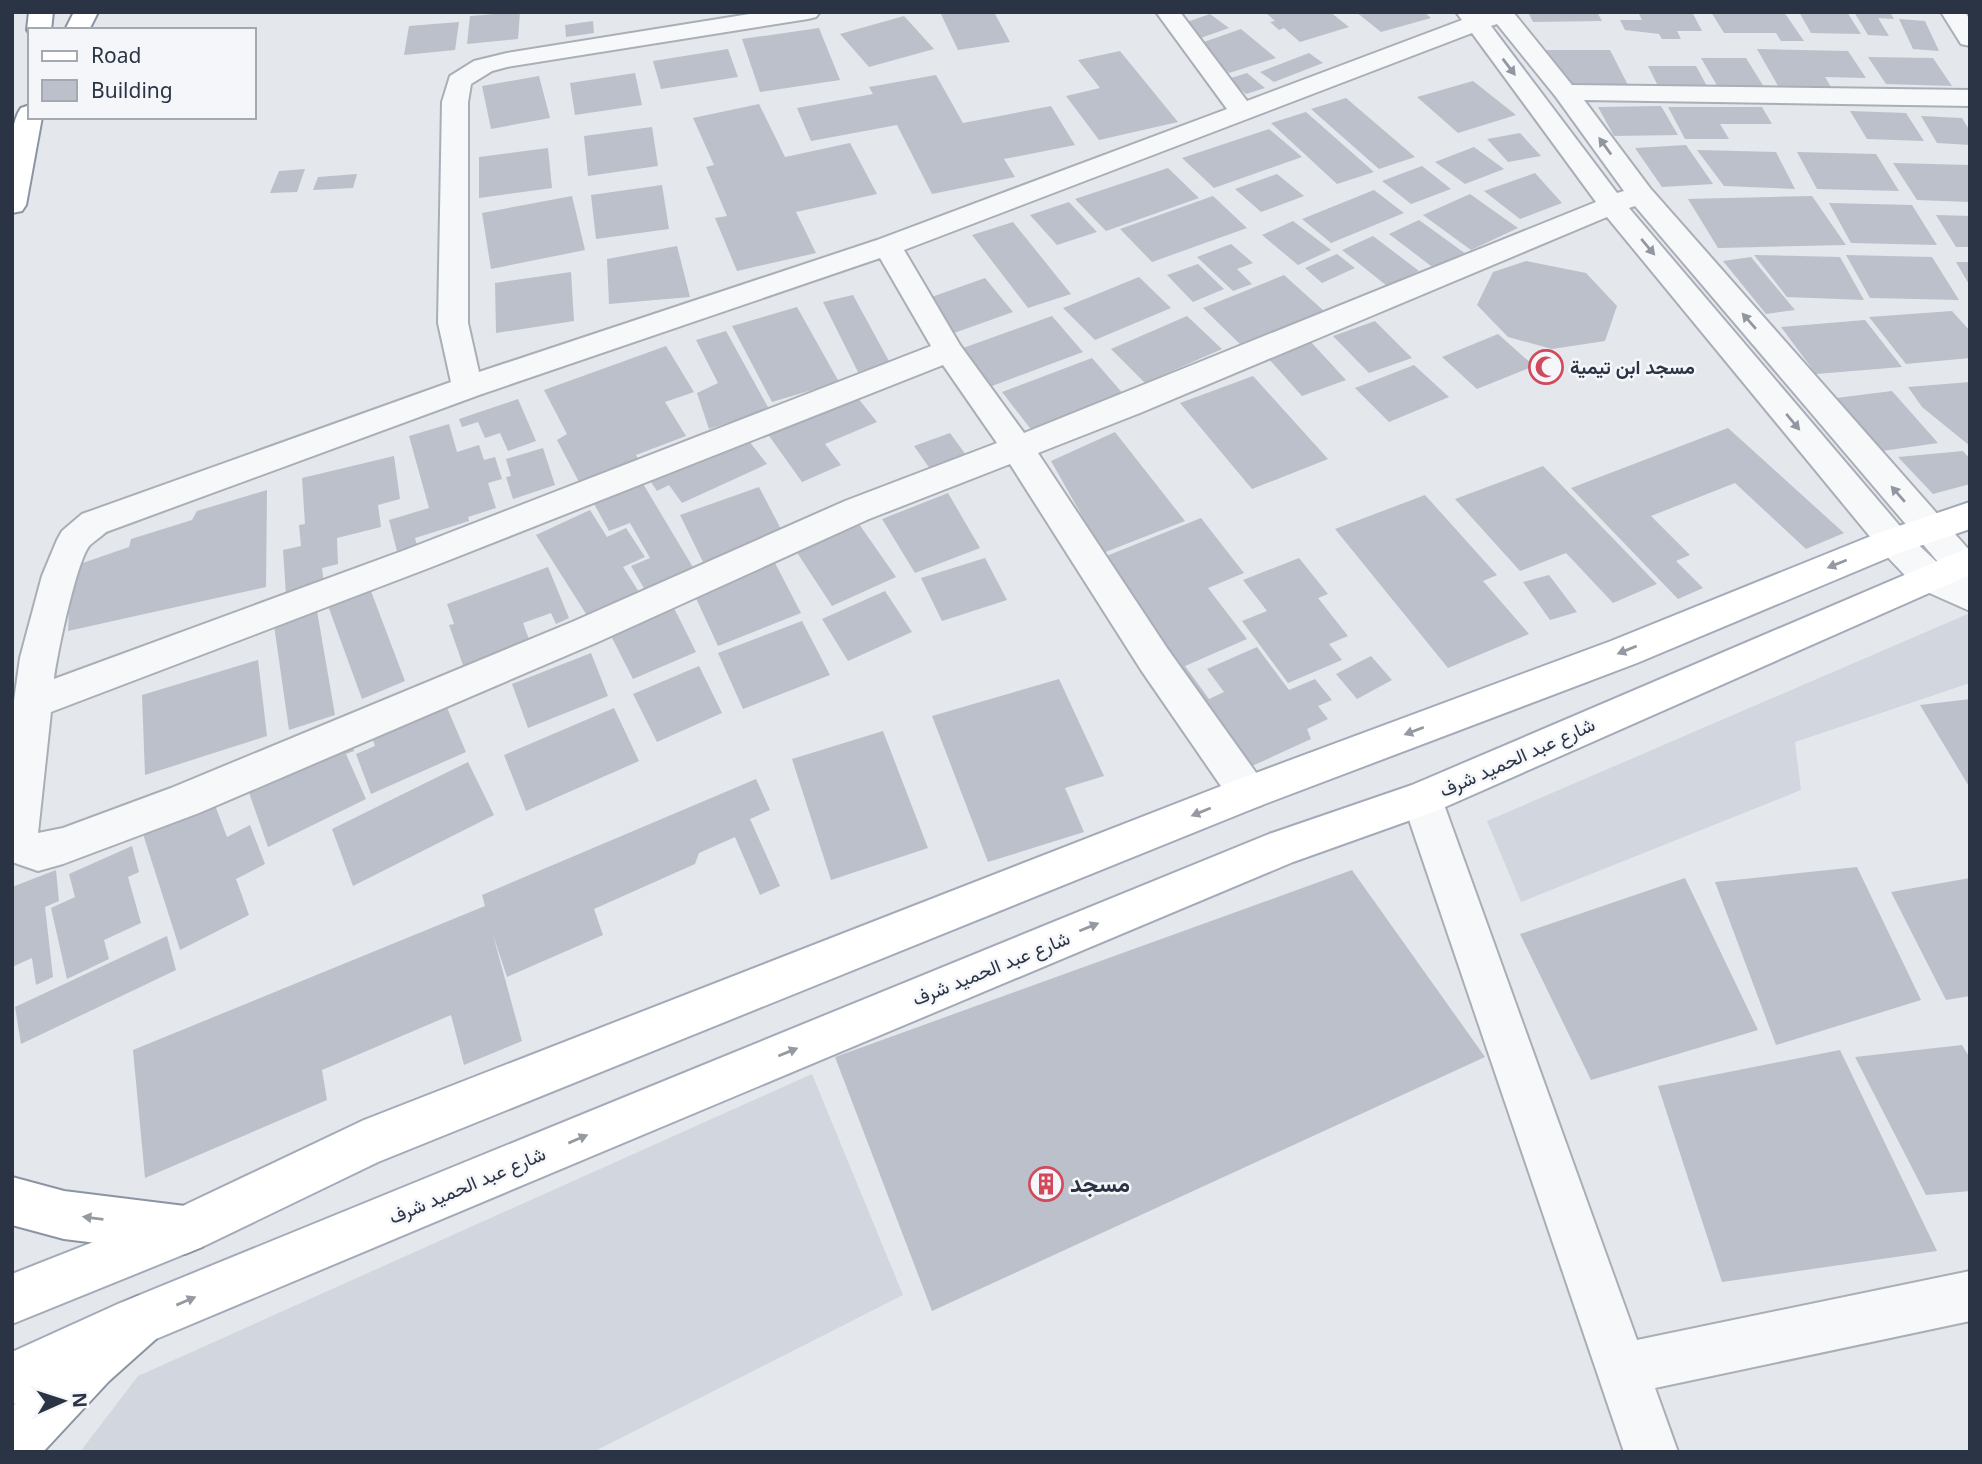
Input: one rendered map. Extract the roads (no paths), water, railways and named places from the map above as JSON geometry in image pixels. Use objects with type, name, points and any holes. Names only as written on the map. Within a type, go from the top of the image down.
[{"type":"main road","points":[[78,28],[86,12]]},
{"type":"main road","points":[[12,205],[29,119]]},
{"type":"main road","points":[[12,1298],[185,1230],[364,1144],[1248,793],[1624,652],[1970,514]]},
{"type":"main road","name":"شارع عبد الحميد شرف","points":[[12,1378],[138,1321],[1283,847],[1422,799],[1959,574]]},
{"type":"main road","points":[[12,1201],[64,1215],[185,1230]]},
{"type":"main road","points":[[12,1446],[91,1363],[138,1321]]},
{"type":"street","points":[[468,387],[453,323],[455,102],[459,81],[483,66],[507,60],[808,12]]},
{"type":"street","points":[[1168,12],[1243,113]]},
{"type":"street","points":[[1486,15],[1243,113],[887,246],[468,387],[104,519],[85,529],[74,540],[60,576],[38,658],[16,845],[38,852],[63,846],[185,802],[585,632],[857,510],[1018,449],[1626,199]]},
{"type":"street","points":[[1486,15],[1566,92],[1626,199]]},
{"type":"street","points":[[1486,15],[1626,199],[1911,536],[1959,574]]},
{"type":"street","points":[[1959,15],[1970,38]]},
{"type":"street","points":[[1566,92],[1970,98]]},
{"type":"street","points":[[887,246],[949,351],[1018,449],[1154,659],[1248,793]]},
{"type":"street","points":[[32,703],[417,559],[949,351]]},
{"type":"street","points":[[1422,799],[1651,1452]]},
{"type":"street","points":[[1622,1368],[1970,1296]]},
{"type":"place","name":"مسجد ابن تيمية","points":[[1546,367]]},
{"type":"place","name":"مسجد","points":[[1046,1184]]}]
